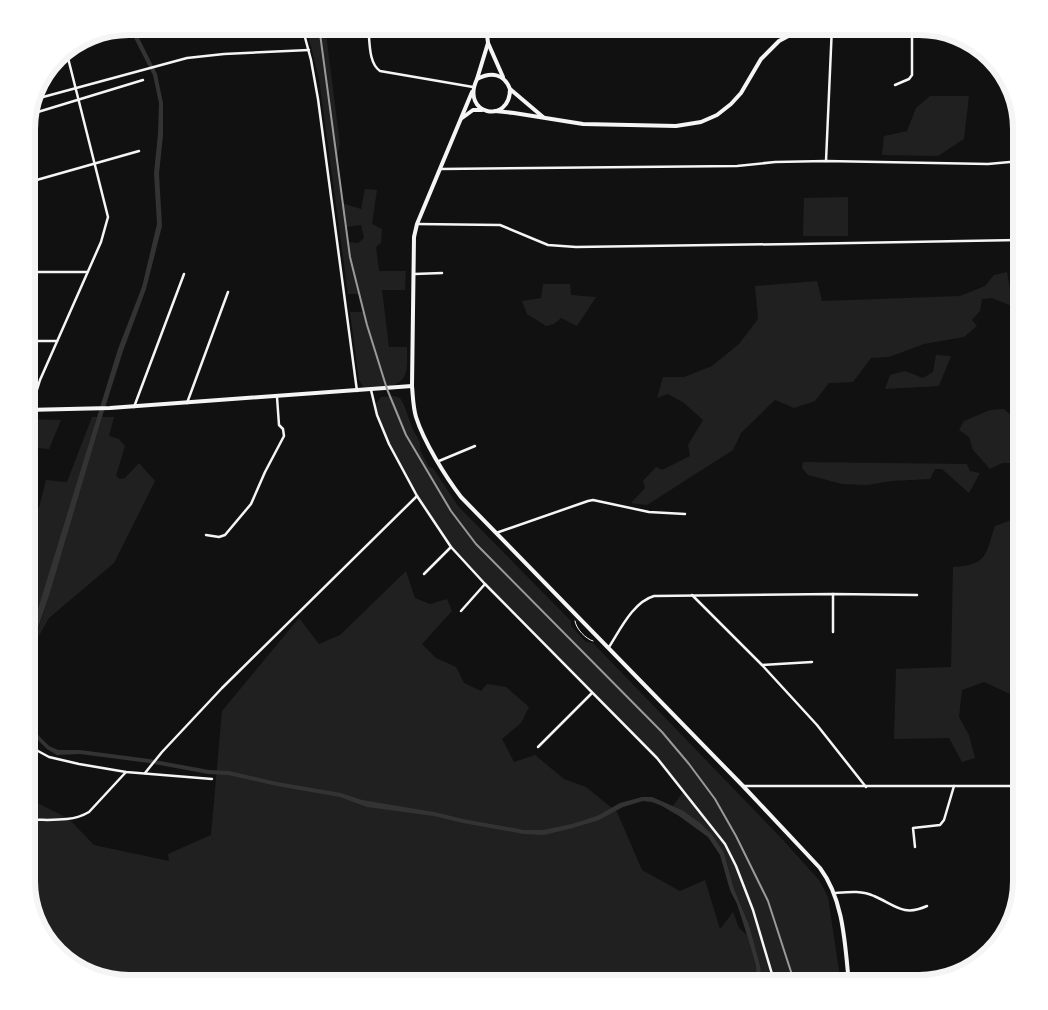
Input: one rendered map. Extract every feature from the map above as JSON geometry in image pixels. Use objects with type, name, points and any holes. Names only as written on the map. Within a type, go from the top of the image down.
[{"type":"main road","points":[[487,35],[488,43],[510,89],[545,118]]},
{"type":"main road","points":[[459,122],[466,114],[473,110],[495,111],[574,123],[687,125],[706,121],[731,104],[746,85],[761,60],[779,41],[790,35]]},
{"type":"main road","points":[[488,43],[477,79],[417,224],[414,237],[412,274],[412,386],[416,417],[438,461],[461,497],[743,786],[820,868],[834,893],[841,923],[849,975]]},
{"type":"main road","points":[[477,79],[488,74],[494,74],[504,79]]},
{"type":"main road","points":[[495,111],[507,103],[510,89]]},
{"type":"main road","points":[[472,92],[475,102],[483,110]]},
{"type":"main road","points":[[35,410],[134,407],[412,386]]},
{"type":"street","points":[[304,35],[318,99],[357,391]]},
{"type":"street","points":[[369,35],[372,62],[380,71],[473,87]]},
{"type":"street","points":[[826,161],[832,35]]},
{"type":"street","points":[[895,85],[909,79],[912,75],[912,35]]},
{"type":"street","points":[[41,98],[187,58],[208,55],[308,50]]},
{"type":"street","points":[[35,394],[104,234],[108,216],[68,57]]},
{"type":"street","points":[[37,113],[143,80]]},
{"type":"street","points":[[35,180],[139,151]]},
{"type":"street","points":[[440,169],[737,166],[775,162],[826,161],[988,164],[1013,162]]},
{"type":"street","points":[[417,224],[500,225],[548,245],[569,247],[766,246],[821,242],[1013,240]]},
{"type":"street","points":[[35,272],[88,272]]},
{"type":"street","points":[[412,274],[442,273]]},
{"type":"street","points":[[134,407],[184,274]]},
{"type":"street","points":[[187,402],[228,292]]},
{"type":"street","points":[[35,341],[57,341]]},
{"type":"street","points":[[371,390],[377,415],[389,444],[417,496],[451,547],[485,584],[657,758],[725,844],[736,866],[753,910],[772,975]]},
{"type":"street","points":[[206,535],[219,537],[225,535],[251,504],[284,436],[283,429],[279,425],[276,396]]},
{"type":"street","points":[[438,461],[475,446]]},
{"type":"street","points":[[145,773],[222,688],[417,496]]},
{"type":"street","points":[[496,533],[593,500],[649,512],[685,514]]},
{"type":"street","points":[[424,574],[451,547]]},
{"type":"street","points":[[461,611],[485,584]]},
{"type":"street","points":[[833,594],[833,632]]},
{"type":"street","points":[[692,595],[762,665],[817,725],[866,787]]},
{"type":"street","points":[[608,648],[635,609],[644,600],[654,596],[917,595]]},
{"type":"street","points":[[762,665],[812,662]]},
{"type":"street","points":[[538,747],[592,693]]},
{"type":"street","points":[[35,749],[56,759],[126,772],[212,779]]},
{"type":"street","points":[[35,820],[73,819],[83,816],[126,772]]},
{"type":"street","points":[[743,786],[1013,786]]},
{"type":"street","points":[[915,847],[913,828],[940,825],[944,820],[954,786]]},
{"type":"street","points":[[834,893],[862,892],[906,911],[919,910],[927,906]]},
{"type":"path","points":[[574,620],[576,626],[589,640],[596,642]]},
{"type":"shaded area","points":[[133,35],[138,35],[157,74],[163,103],[163,135],[159,174],[162,226],[146,289],[123,351],[49,596],[35,636],[35,619],[118,349],[142,287],[157,224],[154,173],[159,103],[153,75]]},
{"type":"shaded area","points":[[308,35],[326,35],[340,144],[336,160],[342,203],[361,209],[365,189],[377,190],[372,224],[382,229],[381,243],[376,247],[379,271],[406,271],[405,290],[382,290],[389,347],[407,347],[407,369],[398,383],[392,386],[365,388],[359,380],[350,312],[364,312],[359,294],[348,294],[319,79]],"holes":[[[361,225],[364,238],[358,243],[348,242],[346,227]]]},
{"type":"shaded area","points":[[930,96],[969,96],[964,139],[938,156],[882,155],[884,136],[907,131],[916,108]]},
{"type":"shaded area","points":[[848,197],[848,236],[803,236],[804,198]]},
{"type":"shaded area","points":[[1007,272],[1010,289],[1013,290],[1013,306],[992,298],[982,299],[980,311],[972,320],[977,326],[964,337],[924,344],[889,357],[871,358],[853,382],[829,383],[815,401],[794,408],[775,400],[741,433],[733,450],[647,505],[631,503],[645,488],[643,481],[656,467],[662,470],[690,456],[688,445],[703,420],[684,403],[668,394],[657,398],[663,377],[684,377],[712,366],[739,344],[758,319],[755,286],[817,281],[822,301],[960,296],[985,286],[994,275]]},
{"type":"shaded area","points":[[543,284],[570,284],[571,295],[596,297],[577,326],[561,318],[554,324],[546,326],[527,314],[522,301],[541,298]]},
{"type":"shaded area","points":[[936,355],[951,356],[939,386],[885,389],[890,375],[905,371],[923,378],[933,372]]},
{"type":"shaded area","points":[[394,396],[400,398],[420,442],[420,450],[429,467],[433,468],[458,506],[571,621],[571,626],[586,642],[593,643],[783,840],[819,880],[828,897],[840,975],[760,975],[749,925],[734,889],[724,853],[682,810],[673,806],[683,792],[664,768],[602,701],[483,583],[439,531],[417,497],[389,442],[375,405],[381,397]]},
{"type":"shaded area","points":[[1004,409],[1013,418],[1013,463],[1002,463],[990,469],[973,450],[969,437],[959,430],[964,421],[990,410]]},
{"type":"shaded area","points":[[92,417],[97,417],[35,622],[35,506],[39,508],[46,480],[67,482]]},
{"type":"shaded area","points":[[102,417],[114,417],[109,436],[119,439],[125,446],[116,476],[120,479],[125,478],[139,463],[155,481],[114,563],[49,618],[35,643]]},
{"type":"shaded area","points":[[35,419],[61,420],[49,449],[35,448]]},
{"type":"shaded area","points":[[803,462],[967,464],[970,471],[980,473],[969,493],[942,469],[935,469],[930,479],[892,481],[867,485],[842,484],[808,475],[802,468]]},
{"type":"shaded area","points":[[1013,519],[1013,715],[1010,694],[984,682],[962,690],[959,717],[969,735],[975,758],[962,762],[949,738],[894,739],[896,669],[951,667],[953,567],[973,564],[979,561],[987,551],[995,526]]},
{"type":"shaded area","points":[[406,571],[415,598],[430,604],[447,599],[452,611],[422,644],[436,658],[456,667],[464,683],[481,691],[487,684],[506,687],[529,707],[521,723],[502,739],[514,762],[535,755],[564,779],[586,787],[617,812],[642,870],[680,891],[705,880],[720,929],[733,912],[739,928],[747,935],[757,975],[123,975],[93,968],[72,956],[58,943],[51,933],[38,905],[35,887],[35,802],[69,819],[94,845],[169,861],[168,854],[211,835],[222,711],[299,618],[319,644],[340,635]]},
{"type":"shaded area","points":[[35,731],[49,746],[58,750],[80,750],[149,759],[209,770],[229,771],[277,782],[341,793],[362,800],[524,830],[543,830],[572,824],[597,816],[620,803],[642,797],[652,797],[682,810],[700,823],[712,835],[724,853],[734,889],[749,925],[761,975],[757,975],[756,966],[747,935],[737,904],[730,890],[720,855],[708,837],[679,816],[652,802],[643,801],[623,807],[599,820],[573,828],[544,835],[524,834],[434,816],[367,807],[340,797],[228,775],[208,774],[149,763],[80,754],[57,755],[47,749],[37,739]]},
{"type":"railway","points":[[320,35],[350,257],[367,325],[387,389],[406,435],[451,511],[476,544],[662,732],[715,799],[736,836],[768,901],[792,975]]}]
